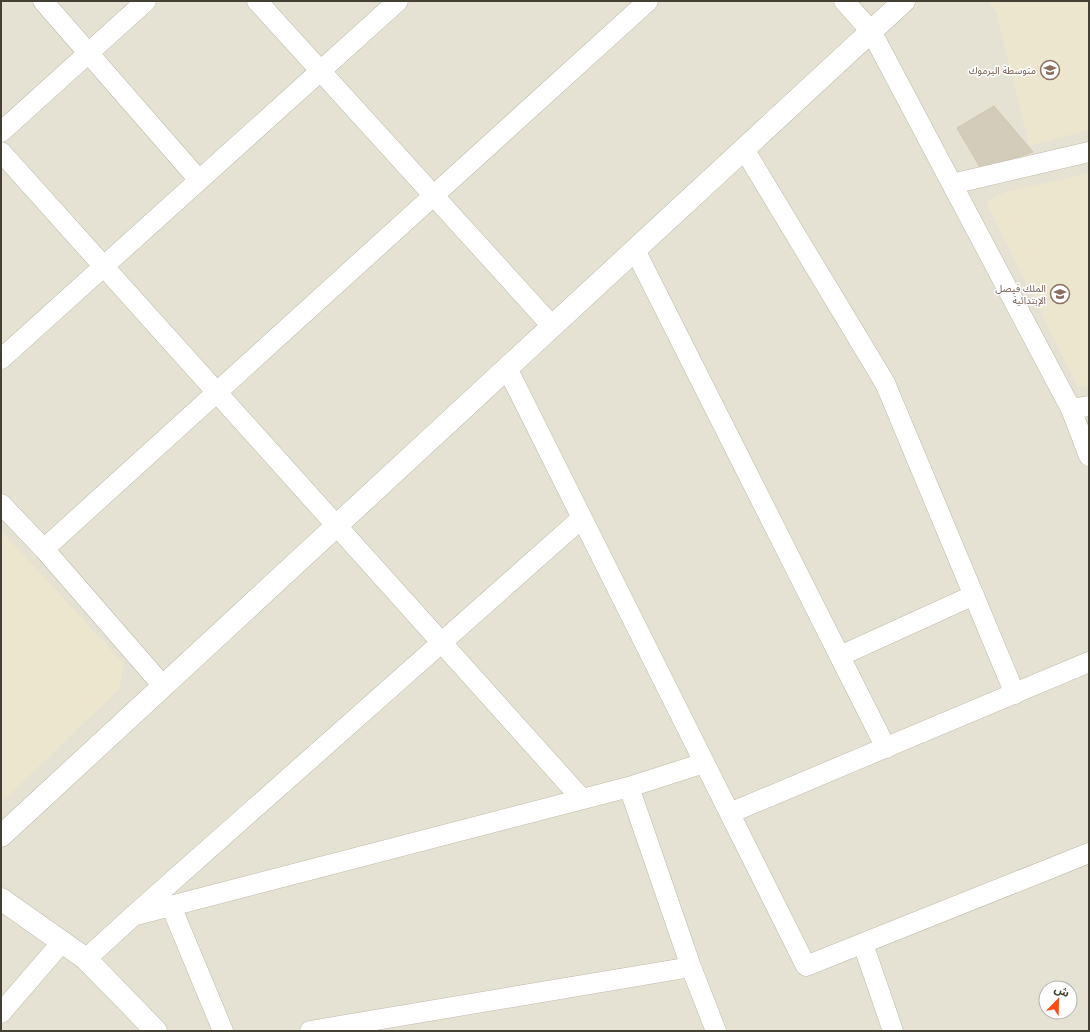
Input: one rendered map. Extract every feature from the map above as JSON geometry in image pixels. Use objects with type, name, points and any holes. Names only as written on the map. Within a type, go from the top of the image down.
[{"type":"street","points":[[44,1],[199,180]]},
{"type":"street","points":[[1,132],[146,1]]},
{"type":"street","points":[[257,1],[552,326]]},
{"type":"street","points":[[1,359],[398,1]]},
{"type":"street","points":[[44,548],[648,1]]},
{"type":"street","points":[[844,1],[871,31],[952,184],[1080,407],[1089,456]]},
{"type":"street","points":[[1,836],[904,1]]},
{"type":"street","points":[[744,149],[885,383],[1015,694]]},
{"type":"street","points":[[1,152],[582,799]]},
{"type":"street","points":[[952,184],[1089,152]]},
{"type":"street","points":[[635,250],[886,748]]},
{"type":"street","points":[[507,368],[806,966],[1089,854]]},
{"type":"street","points":[[1,504],[44,548],[163,686]]},
{"type":"street","points":[[86,960],[133,916],[582,518]]},
{"type":"street","points":[[840,656],[974,595]]},
{"type":"street","points":[[730,813],[1089,662]]},
{"type":"street","points":[[133,916],[629,787],[704,763]]},
{"type":"street","points":[[629,787],[691,967],[716,1031]]},
{"type":"street","points":[[1,899],[86,960],[156,1031]]},
{"type":"street","points":[[171,906],[222,1031]]},
{"type":"street","points":[[1,1013],[62,942]]},
{"type":"street","points":[[863,944],[893,1031]]},
{"type":"street","points":[[310,1031],[691,967]]},
{"type":"shaded area","points":[[1,1],[1089,1],[1089,1031],[1,1031]]},
{"type":"shaded area","name":"متوسطة اليرموك","points":[[987,1],[1089,1],[1089,130],[1029,146],[996,11]]},
{"type":"shaded area","name":"الملك فيصل الإبتدائية","points":[[1089,173],[1089,385],[1078,387],[986,202],[1005,192]]},
{"type":"shaded area","points":[[1,531],[124,664],[119,689],[1,803]]},
{"type":"building","points":[[994,106],[1033,152],[981,169],[957,128]]},
{"type":"place","name":"متوسطة اليرموك","points":[[1050,70]]},
{"type":"place","name":"الملك فيصل الإبتدائية","points":[[1060,294]]}]
